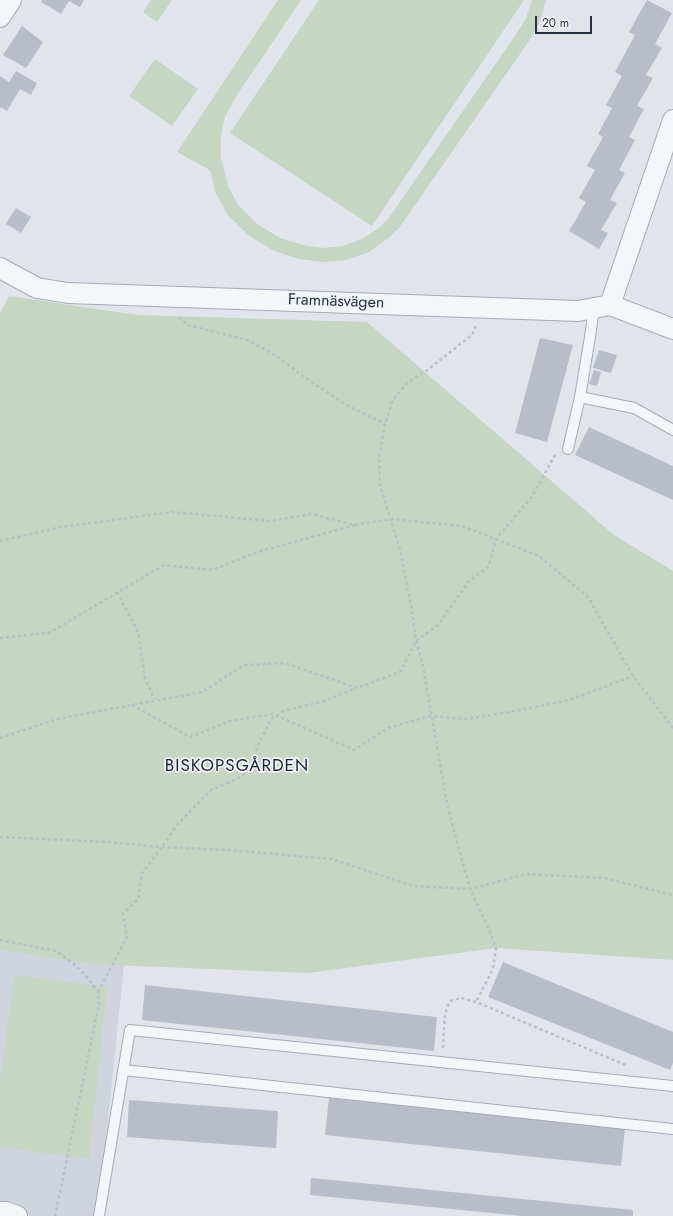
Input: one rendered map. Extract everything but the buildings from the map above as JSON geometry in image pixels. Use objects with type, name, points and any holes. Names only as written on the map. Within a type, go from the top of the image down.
[{"type":"street","points":[[0,17],[11,0]]},
{"type":"street","points":[[602,306],[673,120]]},
{"type":"street","name":"Framnäsvägen","points":[[0,268],[37,288],[68,293],[578,310],[602,306],[673,329]]},
{"type":"street","points":[[0,1212],[6,1212],[16,1216]]},
{"type":"lane","points":[[568,449],[580,397],[590,337],[602,306]]},
{"type":"lane","points":[[580,397],[634,408],[673,430]]},
{"type":"lane","points":[[99,1216],[130,1030],[673,1086]]},
{"type":"lane","points":[[123,1070],[673,1129]]},
{"type":"path","points":[[157,296],[187,325],[246,340],[275,355],[310,381],[348,406],[385,424]]},
{"type":"path","points":[[476,1002],[493,969],[496,948],[470,889],[448,809],[422,661],[416,641],[412,610],[400,550],[380,485],[379,457],[385,424],[393,400],[406,384],[426,371],[472,336],[484,307]]},
{"type":"path","points":[[98,992],[127,937],[124,914],[138,899],[142,873],[176,826],[211,790],[235,780],[252,769],[257,747],[271,719],[284,711],[324,701],[400,672],[416,641],[438,625],[469,581],[489,566],[496,539],[531,498],[554,455],[568,449]]},
{"type":"path","points":[[0,541],[61,527],[172,512],[271,521],[311,514],[355,525]]},
{"type":"path","points":[[0,638],[49,633],[164,565],[212,570],[258,552],[355,525],[391,519],[462,526],[539,556],[588,597],[633,676],[673,728]]},
{"type":"path","points":[[117,592],[138,632],[145,678],[155,700]]},
{"type":"path","points":[[0,738],[57,718],[202,692],[244,665],[285,663],[357,688]]},
{"type":"path","points":[[131,705],[190,737],[230,721],[272,714],[354,750],[388,728],[431,716],[468,719],[521,710],[569,700],[633,676]]},
{"type":"path","points":[[0,837],[228,850],[332,859],[413,886],[470,889],[526,874],[604,878],[673,895]]},
{"type":"path","points":[[0,940],[56,951],[74,964],[87,977],[98,992],[99,1004],[55,1216]]},
{"type":"path","points":[[442,1062],[445,1014],[450,1002],[461,998],[476,1002],[629,1066]]},
{"type":"shaded area","points":[[0,950],[89,964],[124,965],[98,1216],[0,1216]]},
{"type":"green space","points":[[151,0],[172,0],[157,22],[143,12]]},
{"type":"green space","points":[[278,0],[301,0],[235,98],[225,117],[221,135],[221,158],[228,186],[238,205],[257,224],[280,238],[303,245],[323,248],[343,246],[362,239],[379,228],[388,219],[517,33],[526,18],[532,0],[546,0],[539,24],[529,41],[399,228],[369,252],[346,260],[323,262],[299,259],[274,251],[248,235],[227,214],[215,191],[210,170],[177,152]]},
{"type":"green space","points":[[319,0],[524,0],[372,226],[230,133]]},
{"type":"green space","points":[[155,59],[198,89],[172,126],[129,96]]},
{"type":"green space","points":[[9,296],[138,315],[367,322],[614,535],[673,571],[673,960],[496,948],[308,973],[89,964],[0,950],[0,314]]},
{"type":"green space","points":[[14,975],[107,987],[89,1159],[0,1147],[0,1083]]},
{"type":"district","name":"BISKOPSGÅRDEN","points":[[237,767]]}]
